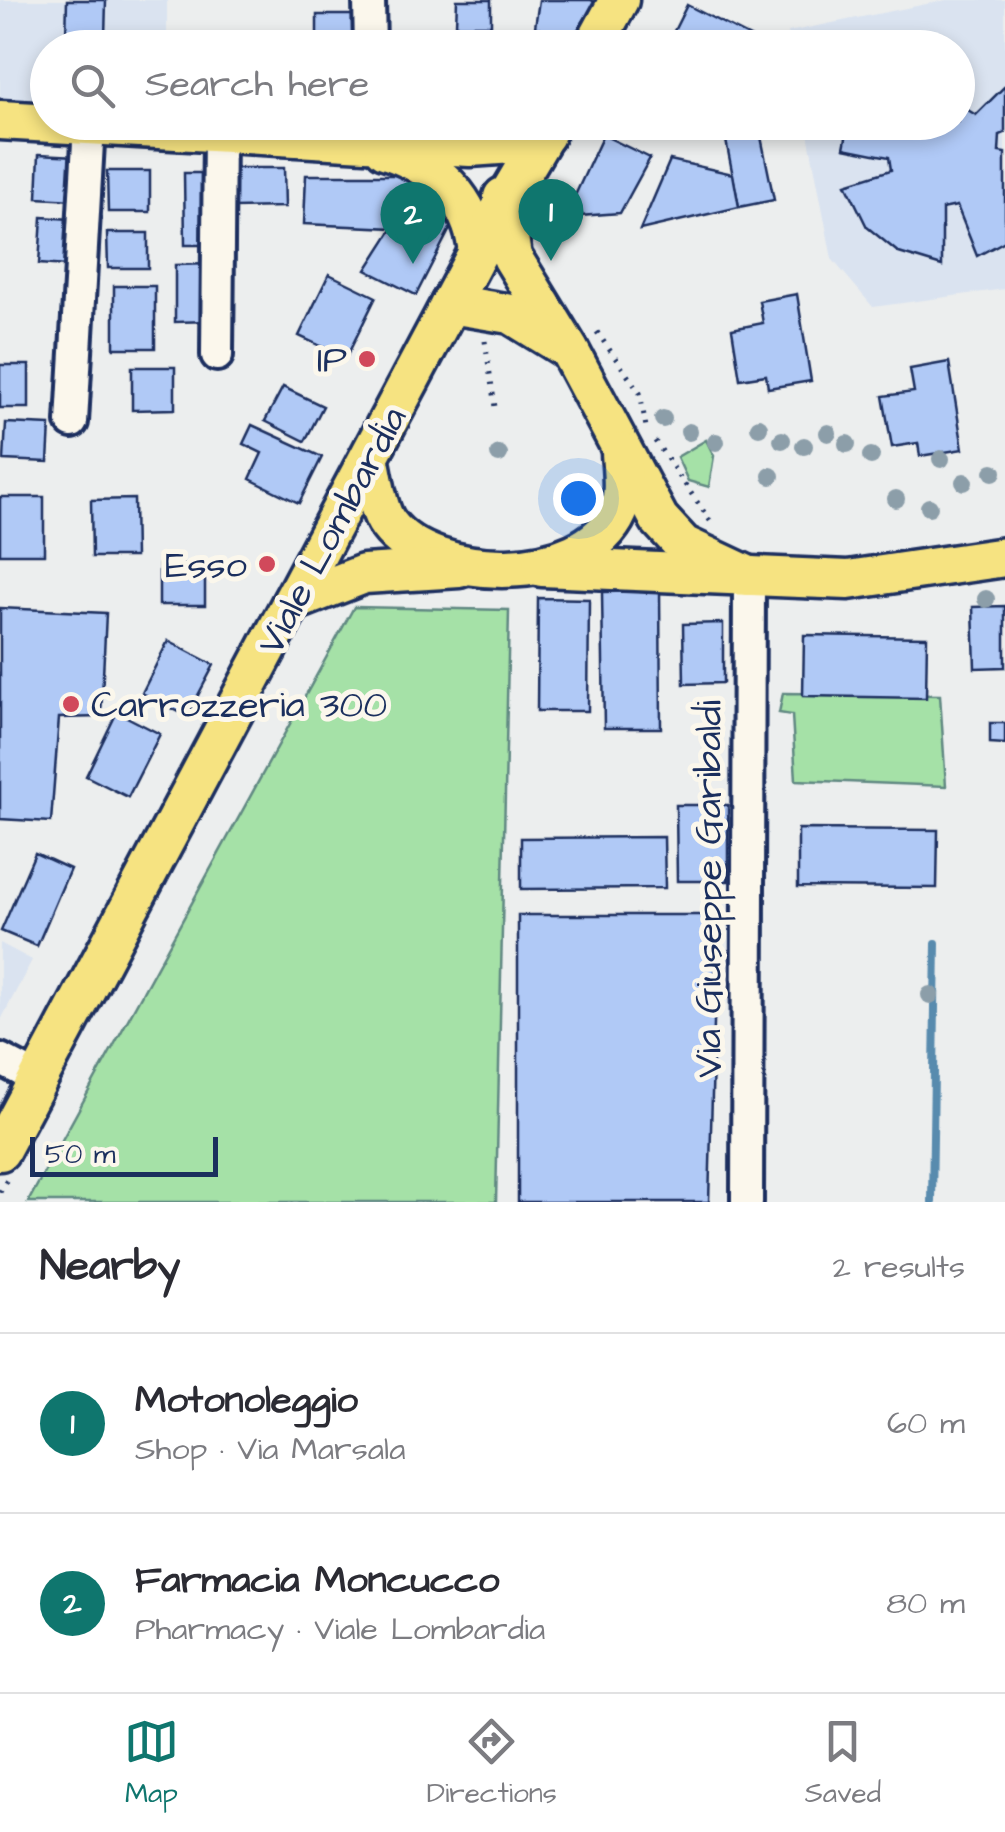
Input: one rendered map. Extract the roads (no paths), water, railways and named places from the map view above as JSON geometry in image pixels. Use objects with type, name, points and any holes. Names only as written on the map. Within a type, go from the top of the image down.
[{"type":"main road","points":[[603,30],[619,0]]},
{"type":"main road","points":[[0,120],[30,122]]},
{"type":"main road","points":[[378,140],[454,191],[472,219],[478,252]]},
{"type":"main road","points":[[426,140],[470,146],[523,140]]},
{"type":"main road","name":"Viale Lombardia","points":[[0,1151],[369,458],[463,305],[478,252],[542,140]]},
{"type":"main road","points":[[470,146],[494,173],[504,203],[512,257],[579,335],[620,446],[668,532],[683,545],[749,576]]},
{"type":"main road","points":[[454,191],[504,203]]},
{"type":"main road","points":[[463,305],[511,314],[579,335]]},
{"type":"main road","points":[[542,567],[575,555],[599,538],[618,512],[623,480],[620,446]]},
{"type":"main road","points":[[369,458],[386,522],[406,542],[480,567]]},
{"type":"main road","points":[[292,602],[364,574],[542,567],[848,580],[1005,557]]},
{"type":"street","points":[[369,0],[370,30]]},
{"type":"street","points":[[72,422],[88,140]]},
{"type":"street","points":[[216,355],[219,140]]},
{"type":"street","name":"Via Giuseppe Garibaldi","points":[[747,1202],[749,576]]},
{"type":"street","points":[[0,1059],[38,1079]]},
{"type":"waterway","points":[[932,1202],[936,943]]},
{"type":"place","name":"Motonoleggio","points":[[551,261]]},
{"type":"place","name":"Farmacia Moncucco","points":[[413,264]]},
{"type":"place","name":"IP","points":[[367,359]]},
{"type":"place","name":"Esso","points":[[267,564]]},
{"type":"place","name":"Carrozzeria 300","points":[[71,704]]}]
